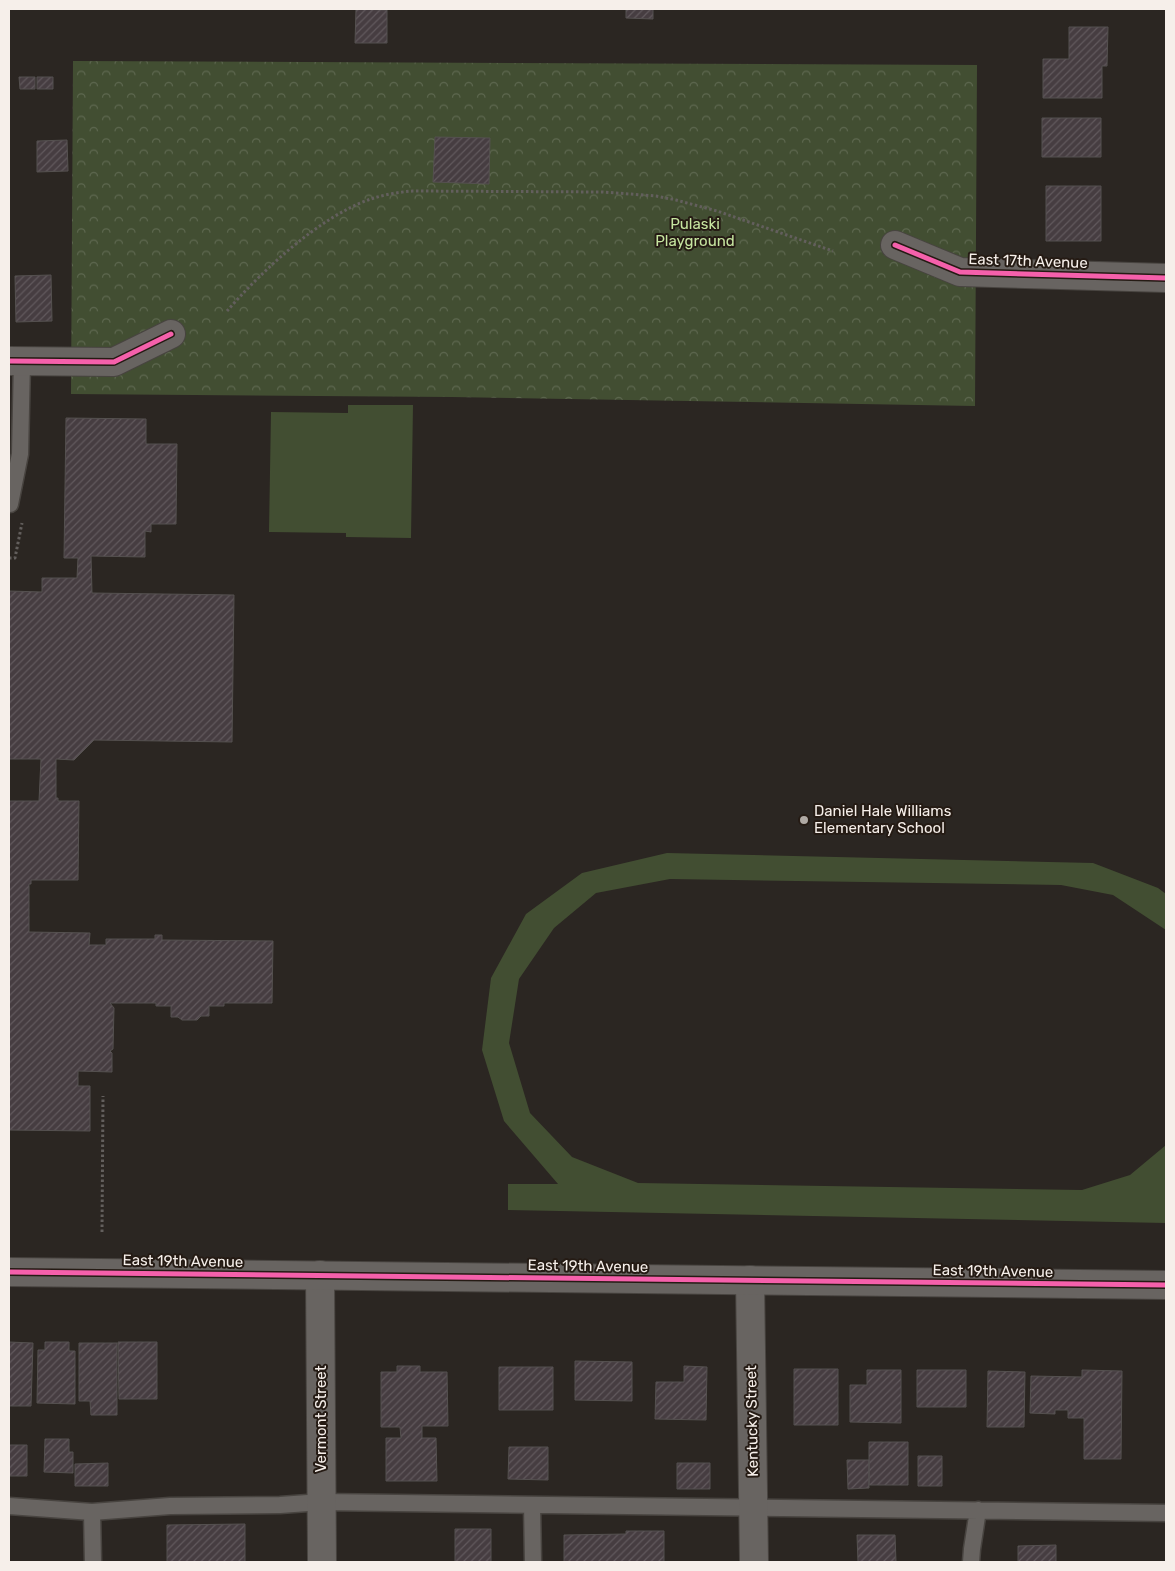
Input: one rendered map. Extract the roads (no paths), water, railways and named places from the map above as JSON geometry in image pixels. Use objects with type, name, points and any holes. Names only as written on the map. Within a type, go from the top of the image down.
[{"type":"street","name":"East 17th Avenue","points":[[896,245],[960,272],[1166,278]]},
{"type":"street","points":[[15,361],[114,362],[171,334]]},
{"type":"street","name":"East 19th Avenue","points":[[9,1272],[1166,1285]]},
{"type":"street","name":"Vermont Street","points":[[320,1275],[322,1562]]},
{"type":"street","name":"Kentucky Street","points":[[750,1280],[754,1562]]},
{"type":"lane","points":[[9,504],[20,454],[15,361]]},
{"type":"lane","points":[[9,1506],[92,1512],[170,1506],[280,1505],[322,1502],[1166,1513]]},
{"type":"lane","points":[[532,1505],[534,1562]]},
{"type":"lane","points":[[971,1562],[978,1510]]},
{"type":"lane","points":[[92,1512],[93,1562]]},
{"type":"place","name":"Daniel Hale Williams Elementary School","points":[[804,820]]},
{"type":"park label","name":"Pulaski Playground","points":[[695,232]]}]
